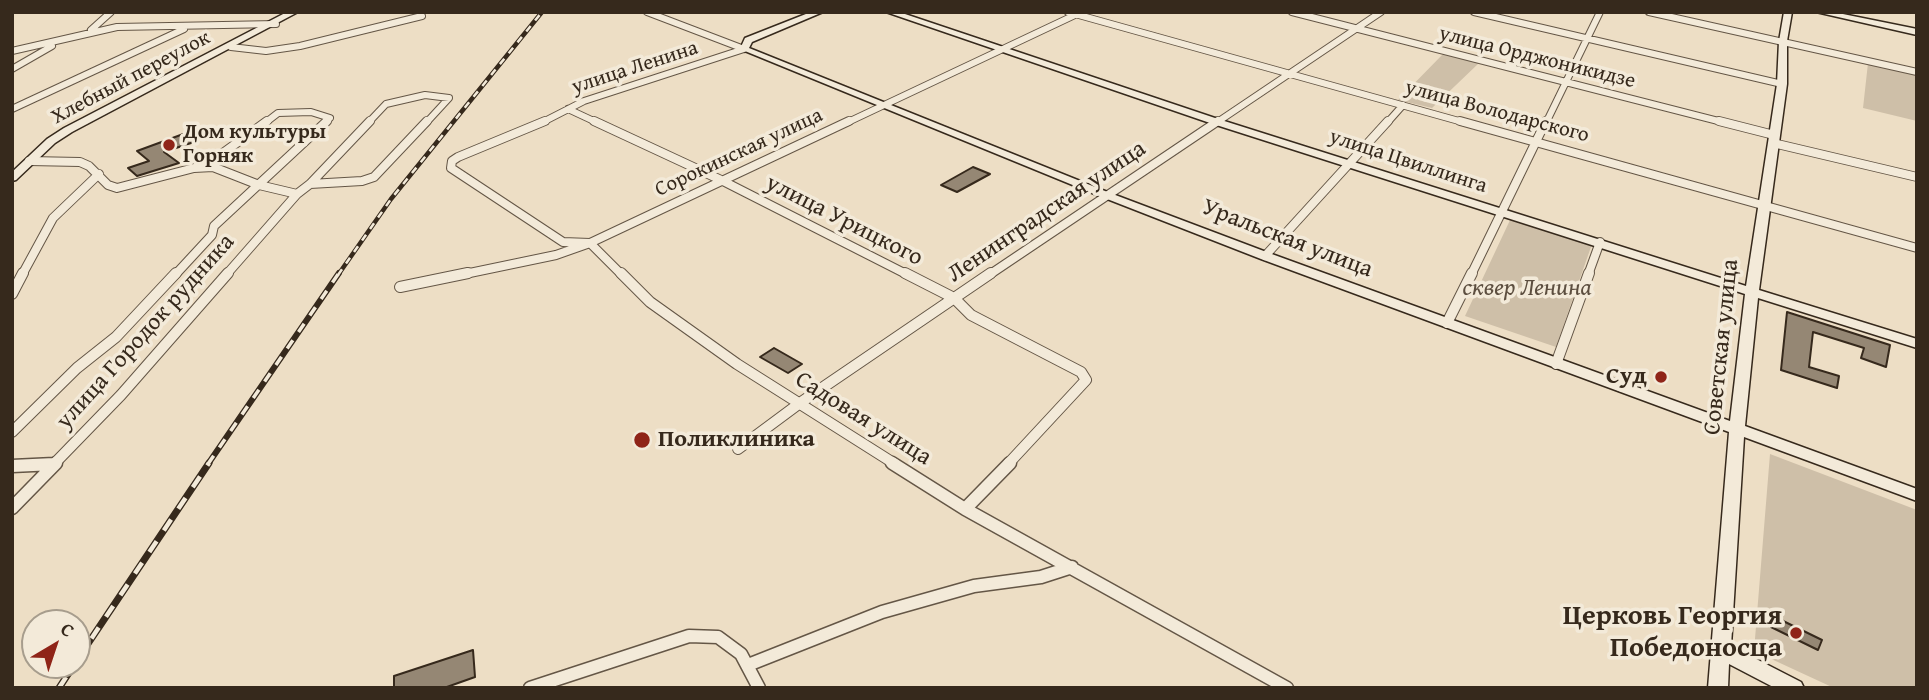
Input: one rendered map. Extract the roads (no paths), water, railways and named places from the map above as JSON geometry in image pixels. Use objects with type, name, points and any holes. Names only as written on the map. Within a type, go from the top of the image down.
[{"type":"street","points":[[88,33],[111,12]]},
{"type":"street","name":"Хлебный переулок","points":[[15,173],[51,141],[76,126],[276,24],[294,12]]},
{"type":"street","name":"Уральская улица","points":[[648,12],[1265,256],[1917,495]]},
{"type":"street","name":"улица Ленина","points":[[590,243],[563,242],[451,168],[452,161],[602,94],[684,71],[744,49],[744,43],[753,37],[819,12]]},
{"type":"street","name":"улица Цвиллинга","points":[[890,12],[1214,121],[1917,344]]},
{"type":"street","name":"улица Орджоникидзе","points":[[1292,12],[1917,177]]},
{"type":"street","name":"Ленинградская улица","points":[[738,449],[800,403],[1214,121],[1381,12]]},
{"type":"street","points":[[1474,12],[1782,84]]},
{"type":"street","points":[[1447,323],[1600,12]]},
{"type":"street","points":[[1649,12],[1917,72]]},
{"type":"street","name":"Советская улица","points":[[1718,688],[1737,428],[1752,291],[1782,84],[1783,41],[1788,12]]},
{"type":"street","points":[[1820,12],[1917,32]]},
{"type":"street","name":"Сорокинская улица","points":[[400,287],[556,255],[590,243],[1075,13]]},
{"type":"street","name":"улица Володарского","points":[[1075,13],[1917,248]]},
{"type":"street","points":[[231,47],[266,51],[300,46],[422,16]]},
{"type":"street","name":"Хлебный переулок","points":[[58,42],[117,27],[276,24]]},
{"type":"street","points":[[12,109],[188,27]]},
{"type":"street","points":[[12,51],[58,42]]},
{"type":"street","points":[[12,69],[58,42]]},
{"type":"street","name":"улица Городок рудника","points":[[12,508],[121,395],[297,194],[310,184],[387,104],[425,95],[449,98],[374,177],[362,181],[310,184]]},
{"type":"street","points":[[1265,256],[1403,104]]},
{"type":"street","name":"улица Урицкого","points":[[568,109],[721,180],[954,298],[971,315],[1081,372],[1086,380],[1084,385],[965,509]]},
{"type":"street","points":[[12,432],[78,368],[117,337],[212,235],[214,226],[330,118],[311,112],[278,113],[205,166],[125,187],[108,185],[99,174],[80,162],[29,161]]},
{"type":"street","points":[[205,166],[220,168],[259,185],[297,194]]},
{"type":"street","points":[[12,294],[53,218],[99,174]]},
{"type":"street","name":"Садовая улица","points":[[590,243],[650,302],[737,364],[965,509],[1287,688]]},
{"type":"street","points":[[1556,364],[1600,243]]},
{"type":"street","points":[[12,466],[54,464]]},
{"type":"street","points":[[748,665],[882,612],[974,586],[1041,577],[1072,567]]},
{"type":"street","points":[[530,688],[689,636],[718,637],[741,654],[759,688]]},
{"type":"street","points":[[1722,651],[1794,688]]},
{"type":"railway","points":[[338,275],[391,199],[542,12]]},
{"type":"railway","points":[[208,464],[339,273]]},
{"type":"railway","points":[[91,639],[209,463]]},
{"type":"railway","points":[[59,688],[65,679]]},
{"type":"place","name":"Дом культуры Горняк","points":[[169,145]]},
{"type":"place","name":"Суд","points":[[1661,377]]},
{"type":"place","name":"Поликлиника","points":[[642,440]]},
{"type":"place","name":"Церковь Георгия Победоносца","points":[[1796,633]]},
{"type":"park label","name":"сквер Ленина","points":[[1527,289]]}]
